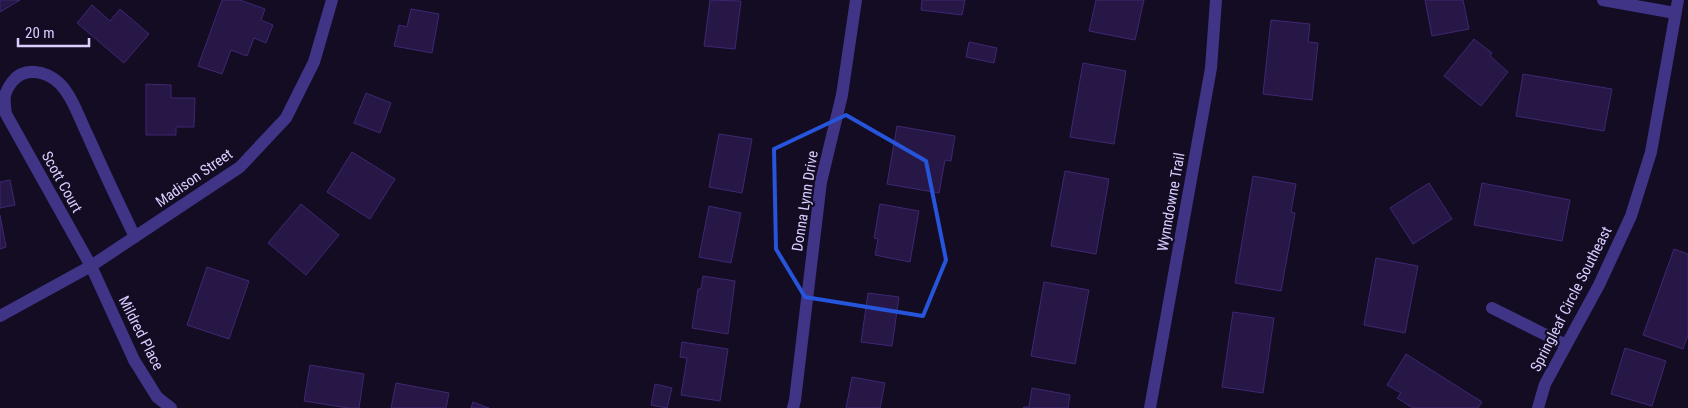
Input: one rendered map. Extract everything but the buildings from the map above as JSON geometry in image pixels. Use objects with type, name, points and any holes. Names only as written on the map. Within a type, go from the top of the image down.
[{"type":"street","name":"Madison Street","points":[[0,316],[91,266],[240,167],[286,118],[314,62],[332,0]]},
{"type":"street","name":"Donna Lynn Drive","points":[[793,408],[822,182],[842,95],[856,0]]},
{"type":"street","name":"Wynndowne Trail","points":[[1150,408],[1211,68],[1216,0]]},
{"type":"street","points":[[1604,0],[1677,6]]},
{"type":"street","name":"Springleaf Circle Southeast","points":[[1538,408],[1545,384],[1599,285],[1630,216],[1651,152],[1677,6]]},
{"type":"street","name":"Scott Court","points":[[91,266],[6,114],[3,96],[13,80],[21,73],[47,74],[60,84],[74,106],[134,237]]},
{"type":"street","name":"Mildred Place","points":[[91,266],[134,360],[157,397],[171,408]]},
{"type":"street","points":[[1492,308],[1566,345]]},
{"type":"highlighted area","points":[[846,115],[926,161],[946,260],[923,316],[805,297],[776,249],[774,149]]}]
